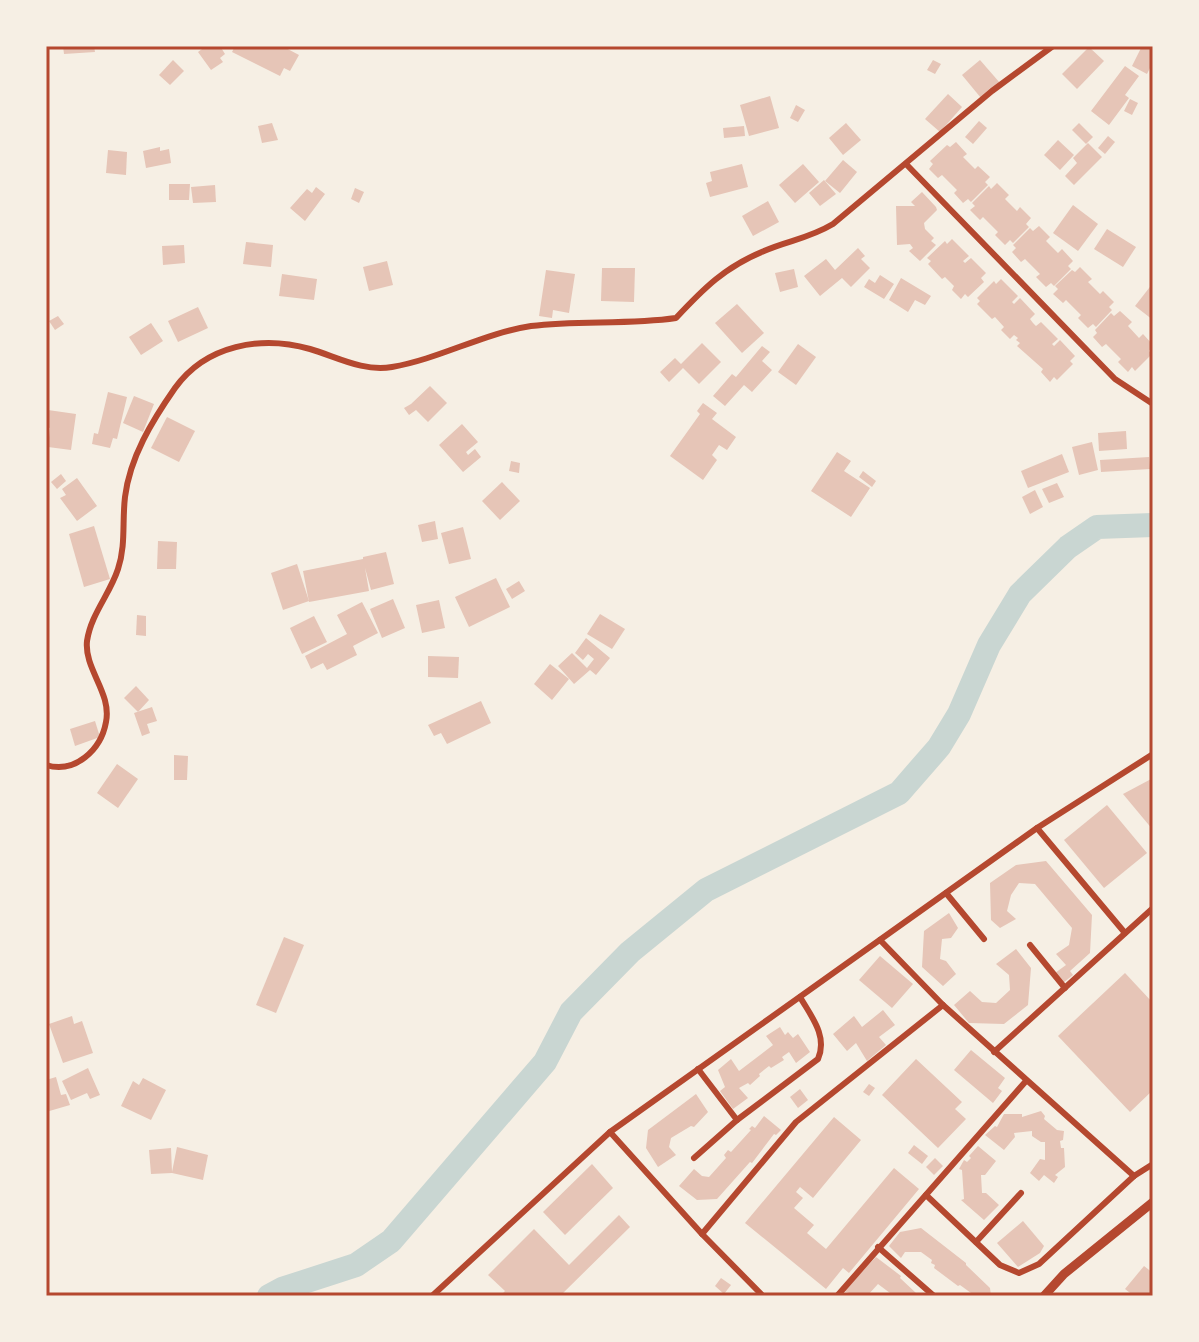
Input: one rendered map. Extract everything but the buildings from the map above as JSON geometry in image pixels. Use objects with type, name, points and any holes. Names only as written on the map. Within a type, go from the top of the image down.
[{"type":"main road","points":[[1044,1296],[1064,1274],[1153,1202]]},
{"type":"street","points":[[46,765],[54,768],[76,765],[96,748],[107,722],[106,701],[87,644],[91,624],[117,574],[123,552],[125,497],[131,470],[144,435],[177,386],[203,359],[235,346],[271,343],[308,349],[364,368],[391,368],[529,327],[676,318],[716,277],[765,250],[812,237],[833,224],[992,91],[1053,46]]},
{"type":"street","points":[[906,164],[1115,379],[1153,404]]},
{"type":"street","points":[[432,1296],[610,1132],[1037,828],[1153,754]]},
{"type":"street","points":[[1037,828],[1125,933]]},
{"type":"street","points":[[946,893],[984,939]]},
{"type":"street","points":[[994,1052],[1153,908]]},
{"type":"street","points":[[880,940],[943,1005],[1134,1176]]},
{"type":"street","points":[[1030,945],[1065,988]]},
{"type":"street","points":[[694,1158],[737,1120],[818,1059],[821,1037],[800,997]]},
{"type":"street","points":[[702,1234],[796,1122],[943,1005]]},
{"type":"street","points":[[698,1069],[737,1120]]},
{"type":"street","points":[[837,1296],[1026,1081]]},
{"type":"street","points":[[610,1132],[763,1296]]},
{"type":"street","points":[[926,1195],[1005,1269],[1027,1272],[1134,1176],[1153,1164]]},
{"type":"street","points":[[976,1242],[1021,1193]]},
{"type":"street","points":[[878,1247],[934,1296]]},
{"type":"waterway","points":[[269,1296],[356,1265],[391,1241],[545,1062],[571,1012],[630,952],[706,890],[899,793],[939,747],[959,714],[989,645],[1020,594],[1068,547],[1097,527],[1153,525]]}]
